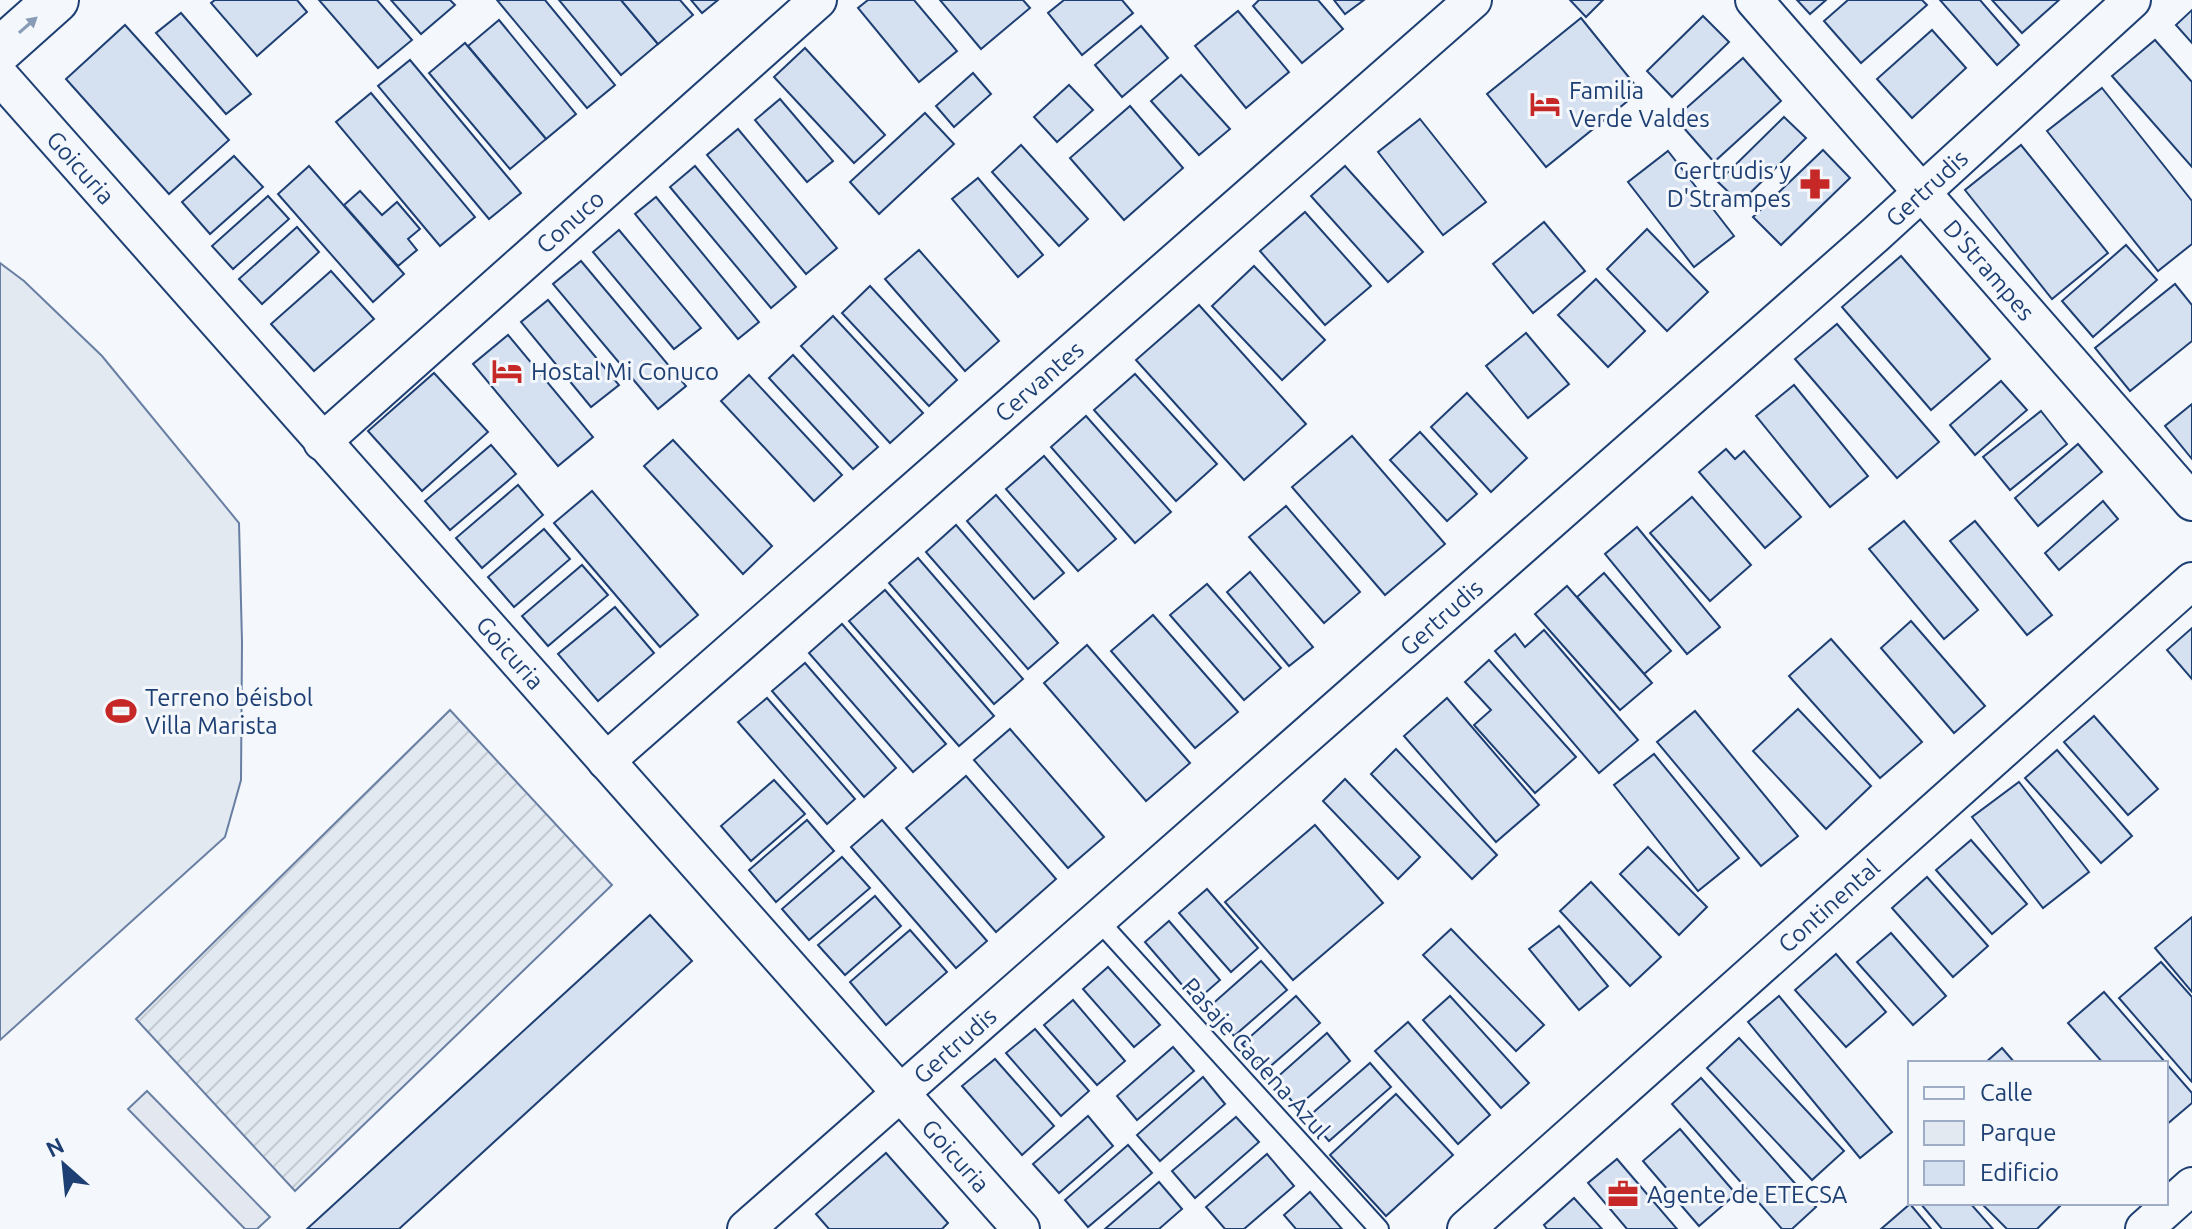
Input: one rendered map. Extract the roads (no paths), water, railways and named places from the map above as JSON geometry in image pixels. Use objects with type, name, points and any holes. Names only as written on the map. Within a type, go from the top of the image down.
[{"type":"street","points":[[0,50],[56,0]]},
{"type":"street","name":"Conuco","points":[[322,442],[818,0]]},
{"type":"street","name":"Cervantes","points":[[606,761],[1473,0]]},
{"type":"street","name":"D'Strampes","points":[[1754,0],[2192,502]]},
{"type":"street","name":"Gertrudis","points":[[746,1229],[1923,192],[2132,0]]},
{"type":"street","name":"Goicuria","points":[[0,76],[1021,1229]]},
{"type":"street","name":"Continental","points":[[1466,1229],[2192,581]]},
{"type":"street","points":[[2144,1229],[2192,1186]]},
{"type":"lane","name":"Pasaje Cadena Azul","points":[[1098,920],[1379,1229]]},
{"type":"place","name":"Familia Verde Valdes","points":[[1545,104]]},
{"type":"place","name":"Gertrudis y D'Strampes","points":[[1815,184]]},
{"type":"place","name":"Hostal Mi Conuco","points":[[507,371]]},
{"type":"place","name":"Terreno béisbol Villa Marista","points":[[121,711]]},
{"type":"place","name":"Agente de ETECSA","points":[[1623,1194]]}]
